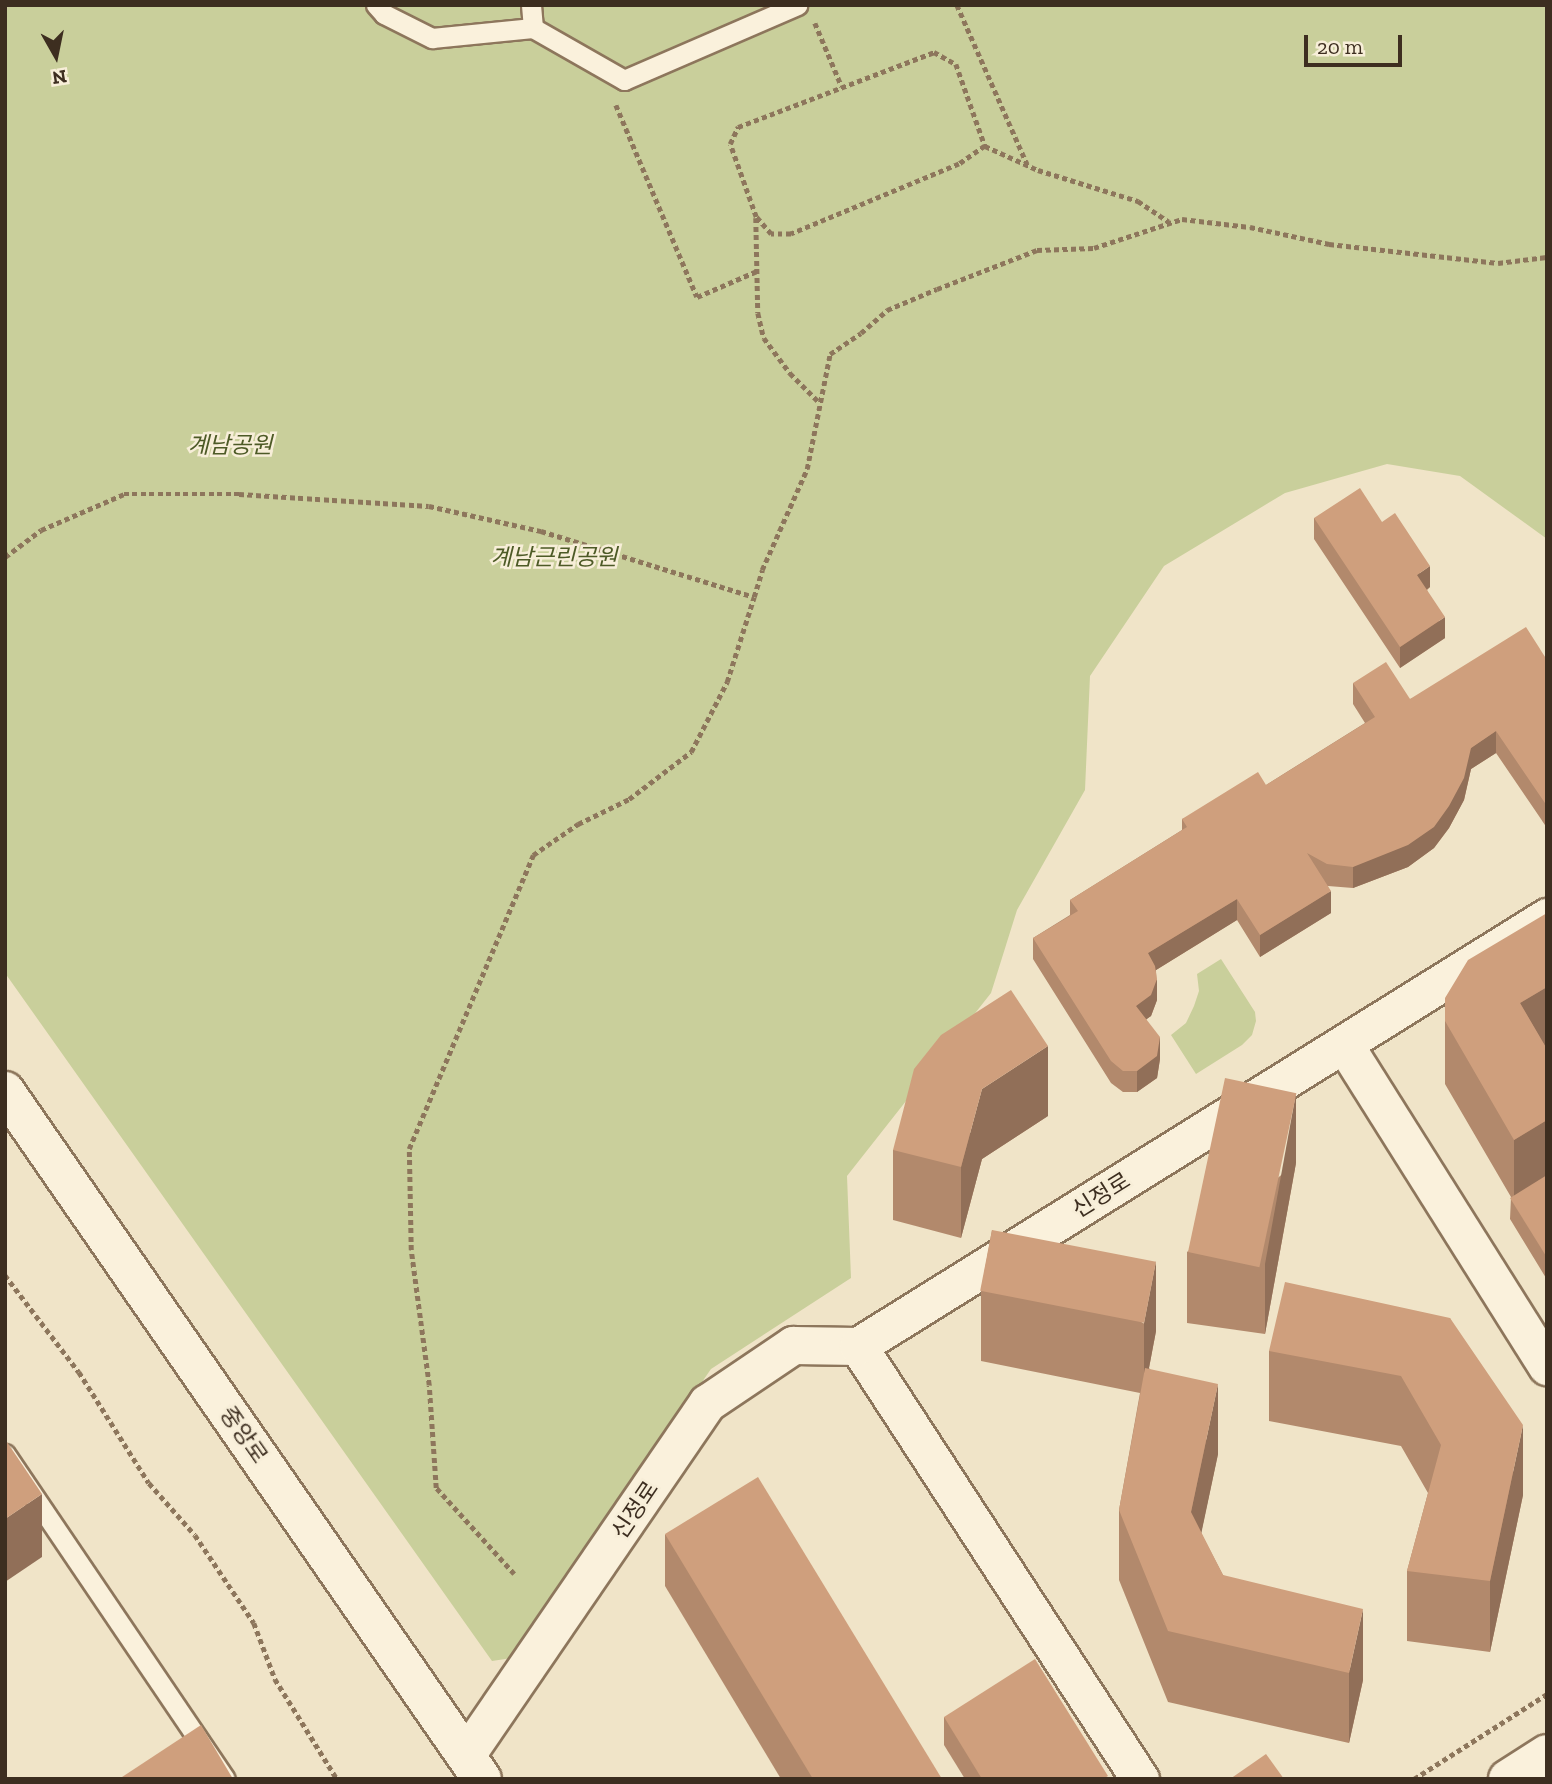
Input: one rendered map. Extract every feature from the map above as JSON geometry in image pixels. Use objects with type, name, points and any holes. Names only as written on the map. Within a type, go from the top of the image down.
[{"type":"main road","name":"중앙로","points":[[5,1091],[474,1767]]},
{"type":"main road","points":[[1508,1779],[1547,1754]]},
{"type":"street","name":"신정로","points":[[474,1767],[708,1403],[793,1345],[858,1346],[1547,917]]},
{"type":"street","points":[[1344,1044],[1547,1366]]},
{"type":"street","points":[[858,1346],[1140,1779]]},
{"type":"lane","points":[[376,5],[384,14],[432,37],[533,27],[624,79],[805,11]]},
{"type":"lane","points":[[531,5],[533,27]]},
{"type":"lane","points":[[5,1454],[225,1779]]},
{"type":"path","points":[[957,5],[1027,165]]},
{"type":"path","points":[[805,11],[842,87]]},
{"type":"path","points":[[819,402],[790,373],[764,338],[758,313],[755,216],[730,144],[738,127],[934,52],[956,64],[985,146],[1027,165],[1139,201],[1170,223]]},
{"type":"path","points":[[600,66],[697,297],[757,271]]},
{"type":"path","points":[[755,216],[771,234],[791,234],[959,164],[985,146]]},
{"type":"path","points":[[514,1574],[436,1488],[429,1385],[411,1250],[409,1149],[533,855],[578,824],[629,799],[691,752],[726,682],[762,570],[807,469],[830,354],[861,333],[887,310],[1037,250],[1094,248],[1182,219],[1250,227],[1329,244],[1498,263],[1547,257]]},
{"type":"path","points":[[5,557],[41,530],[124,494],[239,494],[429,506],[541,531],[754,597]]},
{"type":"path","points":[[5,1275],[79,1372],[149,1483],[195,1535],[254,1623],[275,1679],[337,1779]]},
{"type":"path","points":[[1414,1779],[1547,1694]]},
{"type":"green space","name":"계남근린공원","points":[[5,5],[1547,5],[1547,539],[1460,476],[1387,464],[1285,493],[1164,566],[1090,676],[1085,790],[1017,910],[991,993],[847,1176],[851,1278],[711,1369],[511,1658],[492,1661],[5,973]]},
{"type":"green space","points":[[1221,959],[1255,1012],[1256,1021],[1252,1035],[1242,1045],[1196,1074],[1171,1035],[1186,1023],[1194,1006],[1199,991],[1197,974]]},
{"type":"building","points":[[1360,488],[1382,522],[1395,513],[1430,566],[1417,575],[1445,617],[1400,647],[1314,518]]},
{"type":"building","points":[[1526,627],[1547,660],[1547,806],[1496,731],[1471,748],[1464,778],[1434,827],[1408,845],[1353,867],[1327,864],[1307,853],[1331,891],[1260,935],[1237,899],[1148,953],[1155,966],[1157,979],[1151,995],[1136,1006],[1160,1037],[1157,1056],[1137,1071],[1123,1071],[1111,1061],[1033,938],[1078,911],[1070,900],[1187,827],[1182,819],[1258,772],[1266,785],[1375,717],[1353,683],[1386,662],[1410,699]]},
{"type":"building","points":[[1547,913],[1547,987],[1520,1003],[1547,1049],[1547,1120],[1514,1140],[1445,1021],[1445,998],[1468,960]]},
{"type":"building","points":[[1011,990],[1048,1046],[982,1089],[961,1167],[893,1150],[914,1069],[941,1035]]},
{"type":"building","points":[[1225,1078],[1296,1093],[1259,1267],[1188,1252]]},
{"type":"building","points":[[1547,1175],[1547,1256],[1546,1256],[1510,1198]]},
{"type":"building","points":[[992,1230],[1156,1262],[1144,1323],[980,1291]]},
{"type":"building","points":[[1285,1282],[1450,1318],[1523,1425],[1490,1581],[1407,1571],[1441,1445],[1401,1376],[1269,1351]]},
{"type":"building","points":[[1145,1368],[1218,1384],[1191,1512],[1223,1575],[1363,1609],[1349,1673],[1168,1631],[1119,1510]]},
{"type":"building","points":[[5,1439],[42,1494],[5,1519]]},
{"type":"building","points":[[758,1477],[942,1779],[813,1779],[665,1534]]},
{"type":"building","points":[[1035,1659],[1108,1776],[1103,1779],[982,1779],[944,1717]]},
{"type":"building","points":[[201,1725],[233,1779],[119,1779]]},
{"type":"building","points":[[1266,1754],[1284,1779],[1230,1779]]},
{"type":"park label","name":"계남공원","points":[[230,445]]}]
